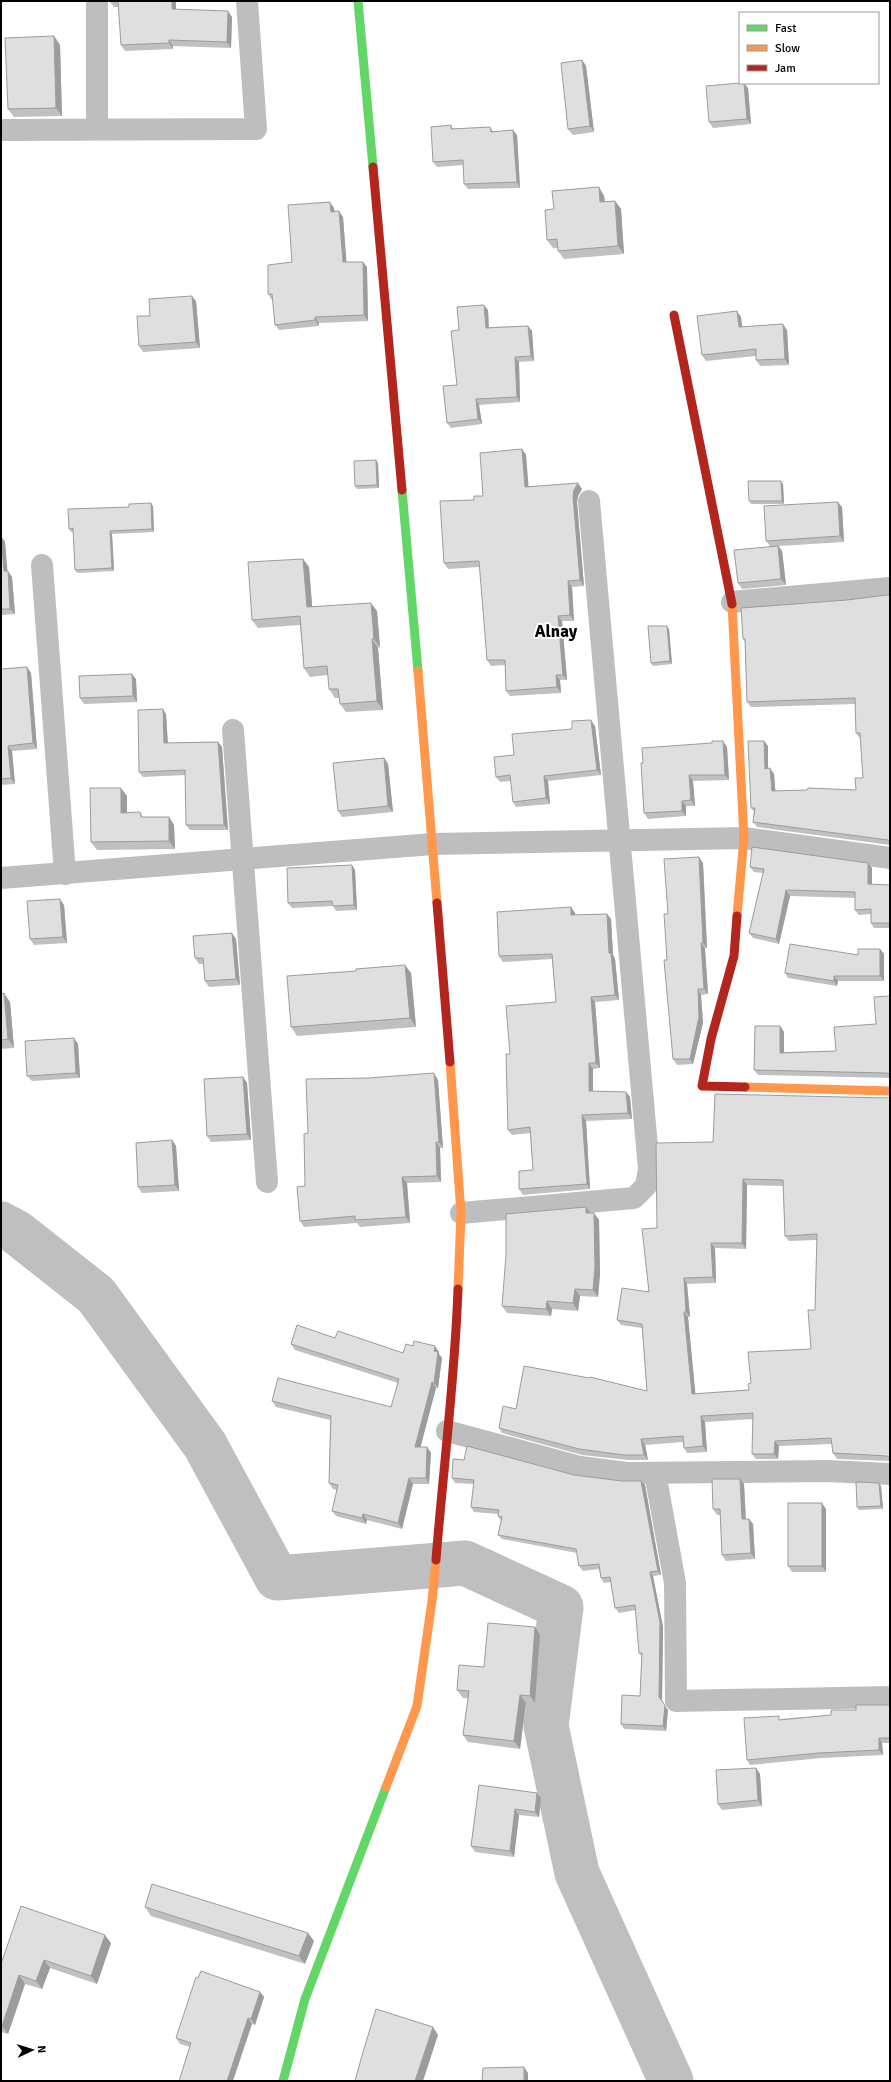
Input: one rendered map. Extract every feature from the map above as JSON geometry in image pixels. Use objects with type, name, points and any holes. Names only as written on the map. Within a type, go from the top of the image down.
[{"type":"main road","points":[[284,2081],[305,1999],[417,1706],[432,1601],[456,1343],[461,1214],[433,844],[358,1]]},
{"type":"main road","points":[[674,315],[732,602],[744,838],[734,956],[711,1039],[702,1086],[890,1091]]},
{"type":"street","points":[[97,1],[97,129]]},
{"type":"street","points":[[1,130],[256,129],[247,1]]},
{"type":"street","points":[[461,1214],[634,1198],[646,1186],[649,1169],[589,502]]},
{"type":"street","points":[[42,565],[65,874]]},
{"type":"street","points":[[732,602],[890,588]]},
{"type":"street","points":[[233,730],[267,1182]]},
{"type":"street","points":[[1,878],[433,844],[744,838],[890,858]]},
{"type":"street","points":[[447,1431],[580,1467],[627,1473],[826,1471],[890,1474]]},
{"type":"street","points":[[655,1473],[675,1583],[676,1701],[890,1697]]},
{"type":"building","points":[[118,1],[172,1],[172,9],[228,11],[227,42],[169,40],[169,43],[121,45]]},
{"type":"building","points":[[54,36],[56,108],[8,109],[5,38]]},
{"type":"building","points":[[582,60],[590,126],[568,129],[561,63]]},
{"type":"building","points":[[744,84],[747,119],[709,122],[706,86]]},
{"type":"building","points":[[451,125],[451,129],[490,127],[491,132],[513,130],[517,182],[464,184],[463,160],[433,162],[431,127]]},
{"type":"building","points":[[599,187],[600,202],[615,201],[618,246],[558,251],[557,239],[547,240],[545,210],[554,209],[552,191]]},
{"type":"building","points":[[330,202],[331,212],[339,211],[343,262],[363,262],[364,315],[315,317],[315,320],[275,325],[272,294],[268,294],[268,265],[292,262],[288,205]]},
{"type":"building","points":[[192,296],[196,342],[139,346],[137,316],[150,316],[149,299]]},
{"type":"building","points":[[484,305],[486,328],[528,326],[531,356],[515,357],[517,397],[476,399],[478,419],[447,423],[443,386],[457,385],[451,331],[459,330],[457,307]]},
{"type":"building","points":[[737,311],[739,327],[783,324],[785,359],[756,360],[756,349],[702,355],[697,316]]},
{"type":"building","points":[[522,449],[525,487],[578,483],[574,490],[573,496],[580,580],[568,581],[570,615],[558,616],[563,675],[556,675],[557,687],[506,691],[505,660],[487,660],[479,561],[444,563],[440,501],[474,500],[474,496],[483,496],[480,453]]},
{"type":"building","points":[[376,460],[377,485],[355,486],[354,461]]},
{"type":"building","points":[[748,481],[781,481],[782,501],[749,501]]},
{"type":"building","points":[[838,502],[840,536],[766,541],[764,506]]},
{"type":"building","points":[[151,503],[152,529],[110,531],[112,568],[75,570],[73,528],[69,529],[68,509],[129,507],[129,504]]},
{"type":"building","points":[[1,537],[4,571],[8,571],[10,609],[1,609]]},
{"type":"building","points":[[778,546],[781,579],[738,583],[734,550]]},
{"type":"building","points":[[303,559],[307,607],[371,603],[374,639],[372,639],[377,701],[340,704],[338,689],[329,689],[327,666],[304,668],[300,616],[252,620],[248,562]]},
{"type":"building","points":[[890,594],[890,841],[753,822],[755,808],[751,808],[748,741],[764,741],[765,769],[770,768],[772,791],[807,790],[808,788],[856,790],[855,778],[863,778],[860,733],[856,733],[855,698],[747,702],[745,639],[743,639],[741,608],[847,600]]},
{"type":"building","points":[[648,626],[667,626],[670,661],[651,663]]},
{"type":"building","points":[[27,667],[33,743],[8,746],[11,778],[1,779],[1,669]]},
{"type":"building","points":[[132,674],[133,696],[80,698],[79,676]]},
{"type":"building","points":[[163,709],[164,743],[218,742],[224,825],[186,825],[185,770],[139,772],[138,710]]},
{"type":"building","points":[[591,720],[597,770],[544,776],[546,798],[513,802],[510,775],[496,777],[494,757],[514,755],[512,734],[572,729],[572,721]]},
{"type":"building","points":[[712,741],[723,741],[725,775],[689,775],[691,800],[682,801],[682,811],[644,813],[641,763],[643,763],[642,748],[712,743]]},
{"type":"building","points":[[384,758],[388,806],[338,811],[333,763]]},
{"type":"building","points":[[90,788],[121,788],[121,813],[140,812],[141,817],[169,817],[169,841],[91,842]]},
{"type":"building","points":[[752,847],[868,863],[868,884],[890,885],[890,923],[871,923],[871,909],[855,910],[855,892],[786,890],[776,939],[749,933],[764,869],[750,867]]},
{"type":"building","points":[[699,857],[703,943],[701,943],[704,989],[698,989],[699,1017],[690,1059],[673,1059],[664,960],[667,960],[664,914],[668,914],[664,859]]},
{"type":"building","points":[[352,865],[354,905],[333,906],[332,901],[288,903],[287,868]]},
{"type":"building","points":[[60,899],[63,937],[30,939],[27,901]]},
{"type":"building","points":[[571,907],[571,915],[607,914],[609,953],[611,953],[615,995],[591,997],[596,1063],[589,1063],[589,1091],[626,1092],[628,1113],[582,1115],[587,1184],[519,1189],[519,1171],[533,1170],[530,1127],[508,1130],[506,1054],[510,1054],[506,1006],[556,1002],[552,954],[499,956],[497,912]]},
{"type":"building","points":[[232,933],[236,979],[205,981],[203,958],[195,958],[193,936]]},
{"type":"building","points":[[790,944],[858,955],[858,949],[880,949],[880,976],[834,976],[834,981],[785,973]]},
{"type":"building","points":[[405,965],[410,1018],[291,1027],[287,976],[356,971],[356,969]]},
{"type":"building","points":[[4,993],[8,1039],[1,1040],[1,994]]},
{"type":"building","points":[[890,996],[890,1074],[754,1070],[755,1026],[780,1026],[780,1053],[836,1051],[834,1027],[876,1024],[874,997]]},
{"type":"building","points":[[74,1038],[76,1073],[27,1076],[25,1041]]},
{"type":"building","points":[[434,1073],[439,1142],[436,1142],[437,1176],[402,1177],[406,1217],[355,1220],[355,1216],[300,1221],[297,1187],[305,1186],[304,1134],[308,1133],[306,1079],[368,1078]]},
{"type":"building","points":[[243,1077],[247,1134],[207,1136],[204,1079]]},
{"type":"building","points":[[715,1094],[890,1097],[890,1458],[887,1456],[833,1453],[831,1438],[775,1441],[774,1454],[752,1454],[753,1413],[701,1416],[703,1446],[684,1448],[683,1436],[641,1439],[644,1455],[624,1455],[579,1449],[499,1428],[503,1406],[516,1409],[524,1366],[590,1377],[647,1391],[642,1324],[617,1320],[622,1288],[649,1292],[642,1229],[657,1228],[656,1143],[713,1142]],"holes":[[[743,1179],[783,1180],[785,1236],[817,1234],[815,1310],[808,1310],[811,1349],[748,1352],[751,1383],[748,1384],[749,1390],[692,1394],[684,1312],[686,1312],[684,1278],[713,1277],[711,1243],[742,1243]]]},
{"type":"building","points":[[172,1140],[175,1185],[138,1187],[136,1143]]},
{"type":"building","points":[[586,1207],[586,1213],[594,1213],[595,1267],[593,1290],[575,1289],[573,1303],[547,1301],[546,1309],[502,1306],[506,1255],[506,1214]]},
{"type":"building","points":[[297,1325],[335,1338],[338,1331],[403,1353],[406,1344],[413,1346],[414,1341],[435,1346],[434,1351],[438,1352],[434,1383],[432,1382],[415,1447],[427,1447],[426,1478],[409,1478],[398,1523],[363,1514],[362,1518],[332,1511],[338,1485],[329,1483],[331,1416],[272,1401],[278,1378],[391,1407],[399,1379],[291,1344]]},
{"type":"building","points":[[467,1446],[574,1475],[622,1481],[641,1481],[658,1571],[650,1572],[660,1622],[659,1697],[665,1705],[663,1726],[621,1724],[622,1695],[640,1696],[642,1653],[639,1653],[635,1605],[615,1608],[610,1577],[601,1578],[599,1564],[579,1566],[576,1549],[498,1535],[502,1517],[498,1516],[499,1510],[471,1507],[474,1480],[452,1478],[453,1459],[464,1460]]},
{"type":"building","points":[[712,1479],[740,1479],[742,1519],[749,1519],[751,1553],[722,1555],[720,1509],[713,1509]]},
{"type":"building","points":[[856,1482],[879,1483],[881,1506],[857,1507]]},
{"type":"building","points":[[788,1503],[822,1503],[822,1566],[788,1566]]},
{"type":"building","points":[[488,1623],[535,1627],[530,1696],[520,1695],[514,1741],[463,1735],[469,1691],[457,1690],[459,1665],[484,1667]]},
{"type":"building","points":[[856,1705],[890,1705],[890,1738],[879,1738],[879,1750],[819,1753],[747,1760],[744,1718],[779,1716],[779,1720],[831,1715],[831,1710],[856,1710]]},
{"type":"building","points":[[756,1768],[758,1800],[718,1804],[716,1770]]},
{"type":"building","points":[[479,1785],[537,1793],[535,1812],[515,1809],[510,1851],[471,1846]]},
{"type":"building","points":[[152,1884],[308,1933],[299,1956],[145,1907]]},
{"type":"building","points":[[21,1906],[105,1935],[91,1976],[44,1960],[36,1981],[19,1975],[2,2026],[1,1964]]},
{"type":"building","points":[[201,1971],[260,1992],[251,2019],[248,2018],[227,2081],[179,2081],[191,2043],[176,2038],[196,1977],[198,1978]]},
{"type":"building","points":[[376,2009],[433,2027],[415,2081],[355,2081]]},
{"type":"building","points":[[524,2067],[524,2081],[482,2081],[483,2068]]},
{"type":"waterway","points":[[1,1224],[16,1232],[96,1295],[205,1445],[277,1578],[465,1563],[561,1607],[546,1726],[577,1873],[671,2081]]},
{"type":"traffic: fast","points":[[358,1],[373,167]]},
{"type":"traffic: fast","points":[[402,490],[418,671]]},
{"type":"traffic: fast","points":[[283,2081],[305,1999],[386,1787]]},
{"type":"traffic: slow","points":[[732,604],[744,838],[737,916]]},
{"type":"traffic: slow","points":[[418,671],[437,903]]},
{"type":"traffic: slow","points":[[450,1062],[461,1213],[458,1289]]},
{"type":"traffic: slow","points":[[745,1087],[890,1091]]},
{"type":"traffic: slow","points":[[386,1787],[417,1706],[432,1601],[436,1560]]},
{"type":"traffic: jam","points":[[373,167],[402,490]]},
{"type":"traffic: jam","points":[[674,315],[732,604]]},
{"type":"traffic: jam","points":[[437,903],[450,1062]]},
{"type":"traffic: jam","points":[[737,916],[734,956],[711,1039],[702,1086],[745,1087]]},
{"type":"traffic: jam","points":[[436,1560],[452,1391],[458,1289]]},
{"type":"district","name":"Alnay","points":[[556,631]]}]
